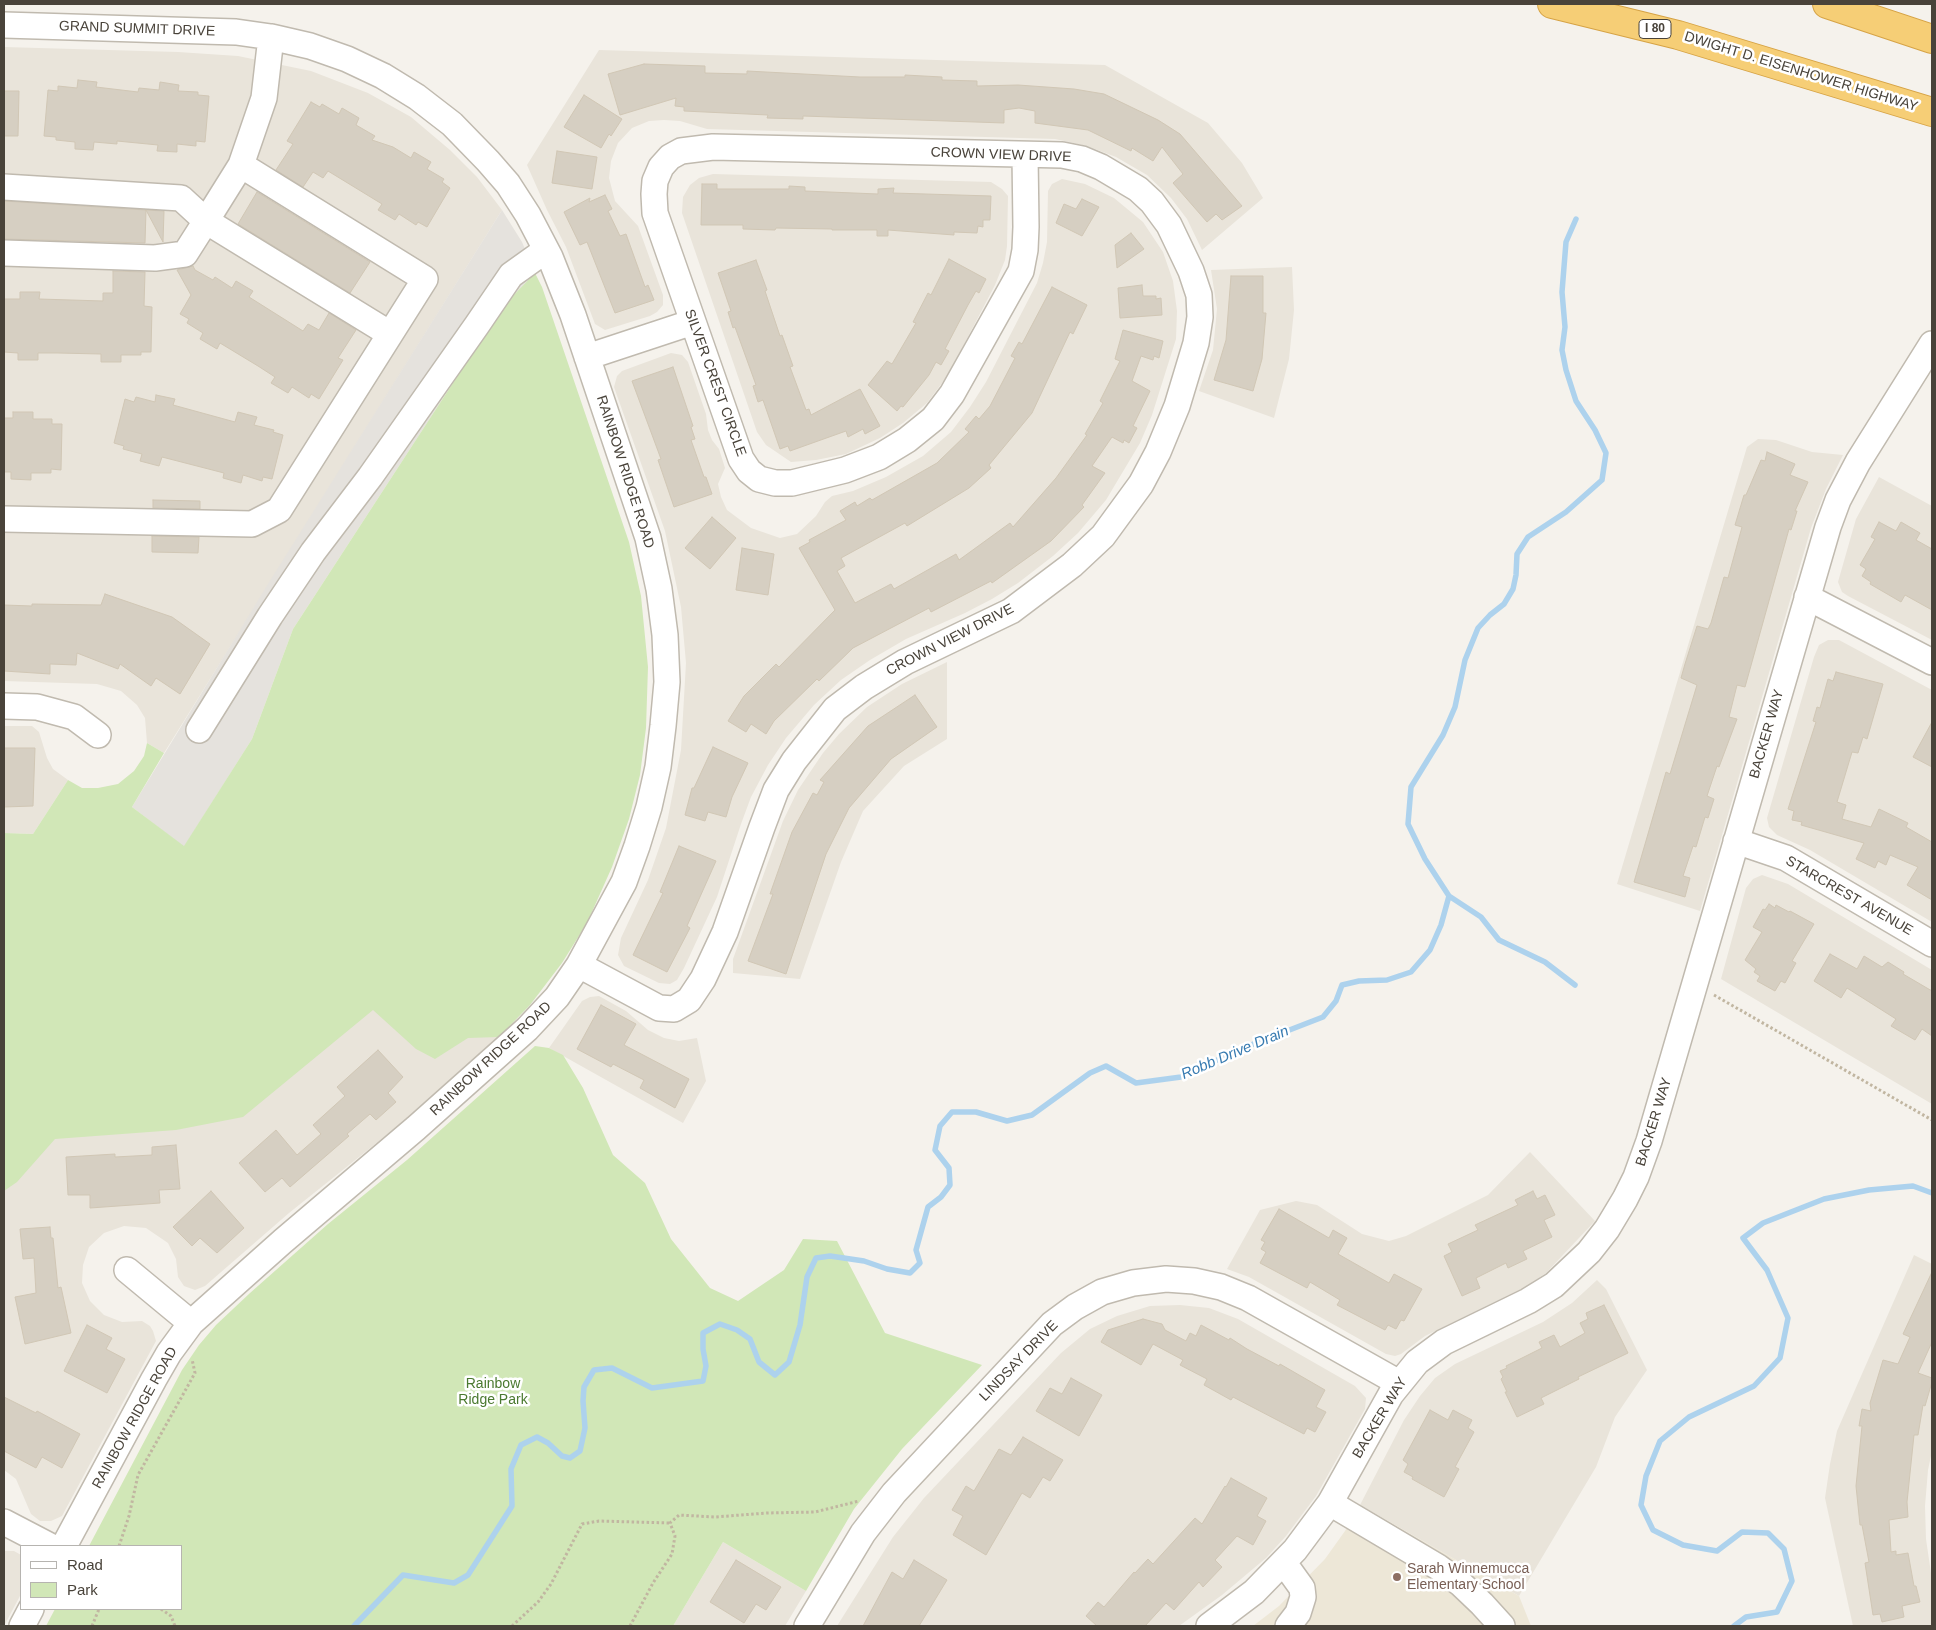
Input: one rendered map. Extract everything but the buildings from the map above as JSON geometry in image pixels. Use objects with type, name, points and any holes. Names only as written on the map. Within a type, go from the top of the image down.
[{"type":"highway","name":"DWIGHT D. EISENHOWER HIGHWAY","points":[[1552,4],[1678,35],[1932,112]]},
{"type":"highway","points":[[1827,4],[1932,39]]},
{"type":"street","name":"GRAND SUMMIT DRIVE","points":[[4,25],[236,32],[271,37],[310,46],[347,59],[383,76],[417,97],[452,124],[508,184]]},
{"type":"street","points":[[4,253],[155,258],[185,254],[241,165],[264,98],[271,37]]},
{"type":"street","name":"CROWN VIEW DRIVE","points":[[579,965],[659,1008],[674,1009],[689,1000],[703,980],[725,932],[776,790],[794,761],[835,709],[886,673],[1011,611],[1072,566],[1103,536],[1141,484],[1158,452],[1177,406],[1196,343],[1200,317],[1199,295],[1192,271],[1169,226],[1152,202],[1138,189],[1108,171],[1082,159],[1062,155],[713,147],[681,151],[661,167]]},
{"type":"street","name":"SILVER CREST CIRCLE","points":[[661,167],[655,181],[655,213],[740,459],[749,471],[759,479],[775,483],[792,483],[845,470],[879,456],[907,440],[933,419],[943,407],[1021,271],[1025,250],[1026,227],[1025,155]]},
{"type":"street","points":[[4,519],[252,524],[280,510],[424,278],[241,165]]},
{"type":"street","name":"RAINBOW RIDGE ROAD","points":[[65,1545],[154,1379],[169,1353],[191,1323],[268,1254],[416,1128],[526,1028],[557,997],[579,965],[624,882],[637,846],[658,767],[666,682],[665,635],[659,589],[648,538],[573,315],[546,250],[528,214],[508,184]]},
{"type":"street","points":[[4,187],[182,198],[206,221],[390,334]]},
{"type":"street","points":[[199,730],[270,616],[313,552],[370,478],[510,275],[546,250]]},
{"type":"street","points":[[587,357],[693,322]]},
{"type":"street","name":"BACKER WAY","points":[[1209,1626],[1254,1592],[1284,1563],[1309,1532],[1330,1503],[1399,1383],[1417,1362],[1435,1347],[1528,1301],[1554,1284],[1589,1252],[1620,1210],[1636,1177],[1649,1141],[1807,597],[1838,500],[1858,462],[1932,344]]},
{"type":"street","points":[[1807,597],[1932,662]]},
{"type":"street","points":[[4,706],[37,707],[74,717],[98,735]]},
{"type":"street","name":"STARCREST AVENUE","points":[[1736,842],[1786,858],[1932,944]]},
{"type":"street","points":[[127,1270],[191,1323]]},
{"type":"street","name":"LINDSAY DRIVE","points":[[807,1626],[863,1533],[894,1493],[1052,1324],[1075,1307],[1102,1292],[1133,1283],[1166,1279],[1194,1281],[1221,1287],[1248,1298],[1399,1383]]},
{"type":"street","points":[[1330,1503],[1438,1567],[1461,1584],[1502,1626]]},
{"type":"street","points":[[4,1522],[48,1545]]},
{"type":"street","points":[[1284,1563],[1302,1588],[1303,1597],[1298,1613],[1288,1626]]},
{"type":"street","points":[[22,1626],[30,1610]]},
{"type":"path","points":[[1713,995],[1932,1120]]},
{"type":"path","points":[[120,1545],[138,1475],[195,1373],[192,1359]]},
{"type":"path","points":[[512,1626],[538,1602],[551,1584],[582,1524],[599,1521],[670,1523],[679,1515],[715,1516],[815,1512],[866,1499]]},
{"type":"path","points":[[630,1626],[653,1583],[672,1554],[675,1536],[670,1523]]},
{"type":"path","points":[[92,1626],[99,1610]]},
{"type":"path","points":[[163,1610],[171,1616],[175,1626]]},
{"type":"shaded area","points":[[4,47],[178,52],[238,56],[311,71],[368,93],[411,117],[450,150],[477,177],[502,210],[164,753],[147,743],[145,718],[137,705],[121,691],[97,684],[4,681]]},
{"type":"shaded area","points":[[599,50],[1105,65],[1208,123],[1242,163],[1263,198],[1202,250],[1187,219],[1171,198],[1147,175],[1116,157],[1087,146],[1055,139],[707,129],[680,121],[649,121],[632,128],[618,143],[611,161],[609,178],[615,201],[638,226],[663,295],[663,305],[650,316],[605,330],[595,324],[566,247],[527,165]]},
{"type":"shaded area","points":[[713,174],[991,182],[1002,189],[1008,196],[1005,260],[995,285],[948,375],[927,403],[903,423],[880,438],[846,454],[816,460],[791,462],[766,445],[757,432],[682,213],[683,197],[690,185],[699,178]]},
{"type":"shaded area","points":[[1062,179],[1085,184],[1114,198],[1143,222],[1163,252],[1173,281],[1177,311],[1176,339],[1152,415],[1140,443],[1106,500],[1078,533],[1053,556],[1018,583],[992,599],[906,639],[870,660],[841,680],[814,705],[786,738],[768,765],[751,797],[717,897],[677,980],[670,984],[659,983],[624,966],[618,955],[621,938],[648,880],[666,828],[681,750],[686,663],[681,607],[665,531],[614,387],[617,376],[622,371],[671,353],[682,355],[688,362],[706,414],[708,430],[712,440],[719,449],[725,468],[718,484],[727,510],[751,528],[780,538],[797,534],[816,516],[825,502],[832,496],[853,491],[886,477],[923,456],[951,432],[970,407],[986,382],[1037,283],[1047,242],[1048,191],[1052,184]]},
{"type":"shaded area","points":[[502,210],[522,242],[535,273],[503,306],[293,629],[252,739],[184,847],[132,807],[268,584]]},
{"type":"shaded area","points":[[1292,267],[1294,310],[1289,359],[1274,418],[1199,391],[1213,350],[1217,309],[1211,270]]},
{"type":"shaded area","points":[[1758,439],[1776,440],[1812,452],[1843,455],[1826,489],[1811,528],[1700,911],[1617,884],[1747,447]]},
{"type":"shaded area","points":[[1879,477],[1932,506],[1932,640],[1848,596],[1842,592],[1838,582],[1856,519]]},
{"type":"shaded area","points":[[1828,640],[1839,640],[1932,690],[1932,922],[1810,850],[1777,835],[1769,827],[1767,818],[1814,657],[1819,645]]},
{"type":"shaded area","points":[[947,662],[947,739],[904,766],[863,811],[841,862],[800,979],[733,973],[733,959],[783,821],[798,790],[823,753],[839,734],[867,707],[902,684]]},
{"type":"shaded area","points":[[4,726],[32,726],[39,732],[47,758],[53,769],[68,780],[33,834],[4,833]]},
{"type":"shaded area","points":[[1762,875],[1788,884],[1932,970],[1932,1104],[1721,979],[1746,888],[1753,879]]},
{"type":"shaded area","points":[[343,941],[505,1032],[394,1129],[289,1213],[205,1286],[195,1290],[184,1286],[178,1277],[176,1259],[168,1243],[146,1228],[124,1226],[104,1233],[89,1247],[83,1265],[82,1283],[90,1301],[104,1315],[122,1322],[142,1321],[150,1326],[156,1341],[62,1516],[51,1521],[40,1521],[31,1514],[16,1479],[4,1470],[4,1077]]},
{"type":"shaded area","points":[[599,996],[626,1011],[648,1030],[664,1038],[679,1041],[697,1038],[706,1081],[683,1123],[549,1048],[582,1001],[590,997]]},
{"type":"shaded area","points":[[1530,1152],[1595,1221],[1546,1273],[1527,1286],[1425,1336],[1401,1354],[1395,1356],[1386,1354],[1249,1277],[1227,1269],[1260,1210],[1296,1201],[1317,1205],[1362,1234],[1389,1241],[1406,1236],[1488,1195]]},
{"type":"shaded area","points":[[1914,1255],[1932,1264],[1932,1451],[1928,1470],[1925,1506],[1926,1539],[1932,1580],[1932,1626],[1853,1626],[1825,1498],[1830,1464],[1837,1431]]},
{"type":"shaded area","points":[[1597,1280],[1606,1289],[1647,1370],[1615,1417],[1596,1467],[1519,1596],[1360,1505],[1404,1420],[1435,1378],[1455,1364],[1543,1322],[1572,1303]]},
{"type":"shaded area","points":[[1180,1305],[1209,1308],[1238,1319],[1355,1386],[1366,1398],[1365,1409],[1316,1496],[1286,1536],[1266,1558],[1222,1595],[1179,1626],[837,1626],[893,1537],[924,1498],[1061,1353],[1090,1329],[1117,1316],[1150,1306]]},
{"type":"shaded area","name":"Sarah Winnemucca Elementary School","points":[[1360,1505],[1519,1596],[1531,1626],[1253,1626],[1279,1606],[1325,1559],[1345,1531]]},
{"type":"shaded area","points":[[723,1542],[806,1591],[785,1626],[673,1626]]},
{"type":"shaded area","points":[[4,1551],[14,1551],[20,1554],[20,1596],[4,1626]]},
{"type":"green space","points":[[535,273],[542,287],[629,542],[641,596],[648,667],[646,728],[640,775],[629,819],[612,867],[587,923],[562,963],[530,1005],[499,1037],[468,1038],[435,1059],[416,1049],[373,1010],[243,1117],[176,1130],[55,1139],[17,1182],[4,1191],[4,833],[33,834],[68,780],[82,788],[98,788],[118,784],[134,771],[144,756],[147,743],[164,753],[132,807],[184,846],[252,739],[293,629],[503,306]]},
{"type":"green space","name":"Rainbow Ridge Park","points":[[535,1046],[549,1048],[563,1055],[583,1088],[613,1155],[645,1183],[671,1239],[710,1288],[738,1301],[784,1270],[803,1239],[837,1241],[885,1333],[982,1365],[902,1449],[854,1509],[806,1591],[723,1542],[673,1626],[46,1626],[54,1610],[182,1610],[182,1545],[90,1545],[182,1370],[199,1345],[216,1325],[250,1293],[328,1224],[407,1160]]},
{"type":"waterway","name":"Robb Drive Drain","points":[[354,1626],[403,1575],[454,1583],[468,1575],[512,1506],[511,1469],[521,1445],[537,1437],[548,1443],[562,1456],[570,1458],[580,1451],[585,1428],[584,1387],[594,1370],[612,1368],[652,1388],[703,1381],[706,1366],[703,1333],[720,1324],[737,1330],[750,1339],[759,1362],[775,1375],[789,1362],[800,1325],[807,1277],[816,1258],[830,1256],[864,1261],[887,1269],[910,1273],[920,1263],[916,1250],[928,1207],[941,1197],[950,1185],[949,1168],[935,1150],[940,1126],[952,1112],[976,1112],[1007,1121],[1032,1115],[1090,1073],[1106,1066],[1136,1083],[1181,1077],[1243,1048],[1323,1017],[1336,1001],[1342,985],[1359,981],[1387,980],[1411,972],[1430,950],[1441,925],[1449,896],[1425,859],[1408,824],[1411,787],[1443,735],[1455,707],[1465,660],[1478,628],[1504,604],[1513,589],[1517,554],[1528,537],[1566,512],[1602,480],[1606,453],[1595,430],[1576,401],[1562,350],[1565,327],[1562,292],[1566,242],[1576,219]]},
{"type":"waterway","points":[[1449,896],[1481,917],[1499,940],[1545,962],[1575,985]]},
{"type":"waterway","points":[[1734,1626],[1746,1617],[1777,1612],[1792,1581],[1784,1549],[1768,1533],[1742,1532],[1717,1551],[1683,1545],[1653,1530],[1641,1505],[1646,1476],[1660,1441],[1689,1417],[1754,1386],[1780,1358],[1788,1318],[1767,1270],[1743,1238],[1763,1223],[1824,1199],[1869,1190],[1913,1186],[1932,1193]]},
{"type":"place","name":"Sarah Winnemucca Elementary School","points":[[1397,1577]]}]
